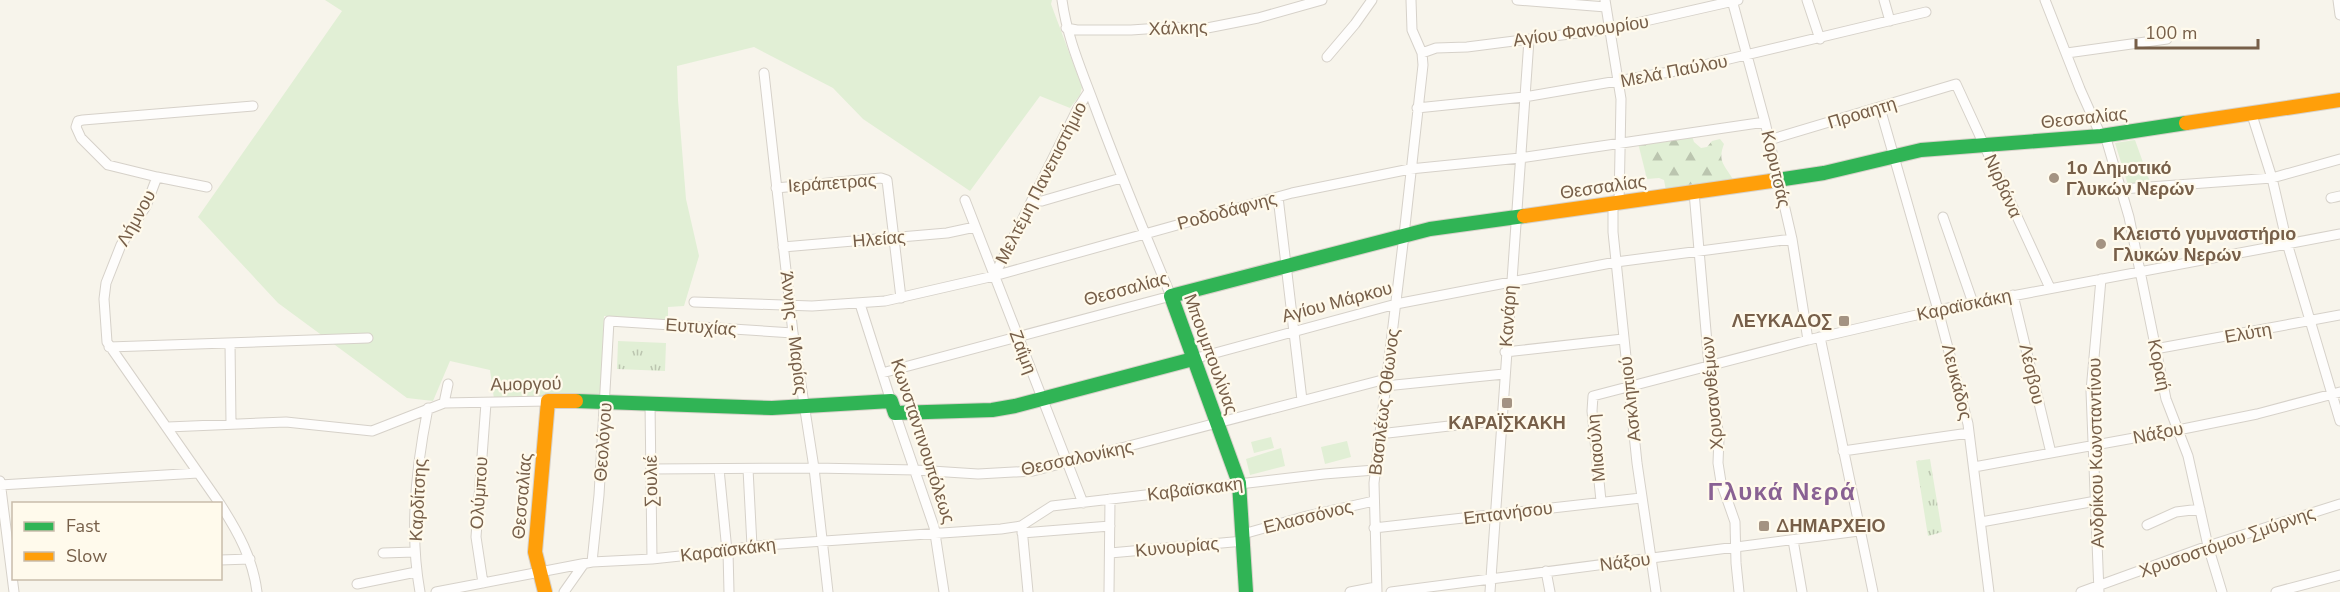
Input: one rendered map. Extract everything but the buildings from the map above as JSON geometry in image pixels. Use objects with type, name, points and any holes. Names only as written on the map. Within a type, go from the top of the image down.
[{"type":"street","name":"Μπουμπουλίνας","points":[[1062,0],[1066,28],[1089,91],[1121,178],[1171,296],[1239,483],[1246,592]]},
{"type":"street","name":"Χάλκης","points":[[1066,28],[1131,30],[1175,27],[1197,30],[1228,25],[1322,0]]},
{"type":"street","points":[[1327,57],[1372,0]]},
{"type":"street","name":"Βασιλέως Όθωνος","points":[[1376,589],[1375,470],[1404,235],[1422,53],[1412,30],[1411,0]]},
{"type":"street","points":[[1517,0],[1606,4]]},
{"type":"street","name":"Αγίου Φανουρίου","points":[[1422,53],[1436,48],[1529,40],[1610,29],[1734,0]]},
{"type":"street","name":"Κορυτσάς","points":[[1734,0],[1792,239],[1808,340]]},
{"type":"street","points":[[1807,0],[1820,39]]},
{"type":"street","points":[[1884,0],[1890,21]]},
{"type":"street","name":"Κοραή","points":[[2045,0],[2080,89],[2103,136],[2122,189],[2166,399],[2188,456],[2208,546],[2222,592]]},
{"type":"street","points":[[2337,0],[2340,15]]},
{"type":"street","name":"Ασκληπιού","points":[[1606,4],[1619,82],[1621,142],[1612,224],[1641,498],[1656,592]]},
{"type":"street","name":"Μελά Παύλου","points":[[1418,108],[1524,97],[1619,82],[1748,56],[1926,12]]},
{"type":"street","points":[[2067,53],[2167,39]]},
{"type":"street","name":"Κανάρη","points":[[1490,592],[1505,352],[1529,40]]},
{"type":"street","name":"Άννης - Μαρίας","points":[[764,73],[793,333],[828,592]]},
{"type":"street","name":"Προαητη","points":[[1769,140],[1956,84]]},
{"type":"street","name":"Νιρβάνα","points":[[1956,84],[2050,288]]},
{"type":"street","name":"Μελτέμη Πανεπιστήμιο","points":[[994,276],[1078,108],[1089,91]]},
{"type":"street","name":"Θεσσαλίας","points":[[882,374],[1404,235],[1516,216],[1616,204],[1841,170],[1921,150],[2103,136],[2340,100]]},
{"type":"street","name":"Λήμνου","points":[[219,502],[168,427],[109,347],[105,318],[105,286],[117,252],[146,206],[157,177],[108,165],[81,138],[76,128],[77,123],[83,120],[253,106]]},
{"type":"street","name":"Λευκάδος","points":[[1880,108],[1938,310],[1969,433],[1989,592]]},
{"type":"street","points":[[2251,112],[2272,178],[2287,243],[2310,321],[2336,393],[2340,421]]},
{"type":"street","name":"Ροδοδάφνης","points":[[694,303],[790,306],[860,304],[901,298],[994,276],[1278,197],[1410,169],[1520,158],[1765,122]]},
{"type":"street","points":[[2122,189],[2272,178],[2340,159]]},
{"type":"street","points":[[157,177],[207,187]]},
{"type":"street","name":"Ιεράπετρας","points":[[776,188],[881,178],[887,180],[894,238]]},
{"type":"street","points":[[1032,201],[1042,201],[1121,178]]},
{"type":"street","name":"Χρυσανθέμων","points":[[1694,192],[1709,366],[1719,438],[1718,469],[1734,516],[1740,592]]},
{"type":"street","points":[[1278,197],[1302,400]]},
{"type":"street","name":"Ζαΐμη","points":[[965,200],[1083,502]]},
{"type":"street","points":[[1943,217],[1973,303]]},
{"type":"street","name":"Ηλείας","points":[[783,247],[946,233],[975,227]]},
{"type":"street","name":"Καραϊσκάκη","points":[[1593,396],[1820,337],[1938,310],[2340,234]]},
{"type":"street","points":[[894,238],[901,298]]},
{"type":"street","name":"Αγίου Μάρκου","points":[[893,407],[992,410],[1042,400],[1396,304],[1616,262],[1792,239]]},
{"type":"street","name":"Ανδρίκου Κωνσταντίνου","points":[[2099,589],[2091,391],[2100,279]]},
{"type":"street","name":"Λέσβου","points":[[2013,295],[2051,453]]},
{"type":"street","name":"Κωνσταντινουπόλεως","points":[[860,304],[936,534],[943,592]]},
{"type":"street","name":"Ελύτη","points":[[2155,349],[2340,315]]},
{"type":"street","name":"Ευτυχίας","points":[[609,321],[793,333]]},
{"type":"street","name":"Θεολόγου","points":[[588,564],[599,495],[609,321]]},
{"type":"street","points":[[1820,337],[1873,592]]},
{"type":"street","points":[[109,347],[368,338]]},
{"type":"street","points":[[1505,352],[1623,339]]},
{"type":"street","points":[[231,343],[231,423]]},
{"type":"street","name":"Θεσσαλονίκης","points":[[651,469],[813,468],[978,474],[1032,471],[1127,448],[1302,400],[1385,382],[1504,374]]},
{"type":"street","points":[[444,403],[448,384]]},
{"type":"street","name":"Νάξου","points":[[1974,467],[2178,430],[2256,414],[2336,393]]},
{"type":"street","name":"Μιαούλη","points":[[1593,396],[1592,411],[1601,501]]},
{"type":"street","name":"Θεσσαλίας","points":[[544,592],[535,552],[548,401]]},
{"type":"street","name":"Αμοργού","points":[[168,427],[231,423],[286,423],[372,431],[444,403],[605,401],[720,407],[893,407]]},
{"type":"street","name":"Ολύμπου","points":[[483,583],[476,537],[486,403]]},
{"type":"street","name":"Σουλιέ","points":[[650,403],[652,559]]},
{"type":"street","name":"Καρδίτσης","points":[[420,592],[415,552],[417,467],[428,408]]},
{"type":"street","points":[[1379,434],[1502,420]]},
{"type":"street","points":[[1843,451],[1969,433]]},
{"type":"street","points":[[719,469],[728,551],[729,592]]},
{"type":"street","points":[[748,469],[752,546]]},
{"type":"street","name":"Καβαϊσκακη","points":[[1022,529],[1052,506],[1239,483],[1375,470]]},
{"type":"street","points":[[12,564],[0,484],[198,473]]},
{"type":"street","name":"Επτανήσου","points":[[1374,528],[1641,498]]},
{"type":"street","points":[[1109,592],[1110,499]]},
{"type":"street","name":"Ελασσόνος","points":[[1244,537],[1306,516],[1374,501]]},
{"type":"street","points":[[1981,522],[2096,501]]},
{"type":"street","name":"Χρυσοστόμου Σμύρνης","points":[[2081,592],[2099,589],[2208,546],[2340,504]]},
{"type":"street","name":"Λήμνου","points":[[222,507],[250,559],[257,592]]},
{"type":"street","points":[[2147,525],[2170,514],[2200,509]]},
{"type":"street","name":"Καραϊσκάκη","points":[[436,592],[588,564],[728,551],[752,546],[1022,529],[1110,526]]},
{"type":"street","points":[[1022,529],[1028,592]]},
{"type":"street","name":"Νάξου","points":[[1391,592],[1859,531]]},
{"type":"street","name":"Κυνουρίας","points":[[1110,553],[1244,537]]},
{"type":"street","points":[[1793,540],[1802,592]]},
{"type":"street","points":[[384,552],[415,552]]},
{"type":"street","points":[[222,560],[250,559]]},
{"type":"street","points":[[564,592],[588,564]]},
{"type":"street","points":[[1546,571],[1550,592]]},
{"type":"street","points":[[357,584],[417,572]]},
{"type":"street","points":[[2276,592],[2340,575]]},
{"type":"street","points":[[1350,592],[1376,589]]},
{"type":"green space","points":[[325,0],[1052,0],[1051,4],[1082,87],[1080,95],[1070,108],[1040,96],[970,191],[863,119],[833,88],[754,47],[677,66],[686,199],[699,256],[684,306],[668,307],[668,321],[604,316],[600,400],[494,399],[490,370],[450,361],[433,401],[407,398],[278,303],[198,217],[342,11]]},
{"type":"green space","points":[[1692,136],[1694,142],[1701,148],[1720,139],[1724,144],[1722,159],[1734,181],[1666,191],[1664,180],[1647,179],[1638,143]]},
{"type":"green space","points":[[2135,140],[2150,182],[2128,185],[2115,143]]},
{"type":"green space","points":[[618,341],[666,343],[665,371],[617,369]]},
{"type":"green space","points":[[1271,437],[1274,448],[1254,453],[1251,442]]},
{"type":"green space","points":[[1347,441],[1351,457],[1325,464],[1321,447]]},
{"type":"green space","points":[[1281,448],[1285,466],[1250,475],[1246,459]]},
{"type":"green space","points":[[1930,459],[1942,532],[1928,536],[1916,461]]},
{"type":"traffic: fast","points":[[1771,181],[1824,173],[1921,150],[2101,136],[2186,123]]},
{"type":"traffic: fast","points":[[1246,592],[1239,483],[1171,296],[1430,229],[1524,216]]},
{"type":"traffic: fast","points":[[576,401],[772,408],[891,401],[895,413],[992,410],[1193,359]]},
{"type":"traffic: slow","points":[[2186,123],[2340,100]]},
{"type":"traffic: slow","points":[[1524,216],[1771,181]]},
{"type":"traffic: slow","points":[[545,592],[535,552],[548,401],[576,401]]},
{"type":"place","name":"1ο Δημοτικό Γλυκών Νερών","points":[[2054,178]]},
{"type":"place","name":"Κλειστό γυμναστήριο Γλυκών Νερών","points":[[2101,244]]},
{"type":"place","name":"ΛΕΥΚΑΔΟΣ","points":[[1844,321]]},
{"type":"place","name":"ΚΑΡΑΪΣΚΑΚΗ","points":[[1507,403]]},
{"type":"place","name":"ΔΗΜΑΡΧΕΙΟ","points":[[1764,526]]},
{"type":"district","name":"Γλυκά Νερά","points":[[1782,492]]}]
